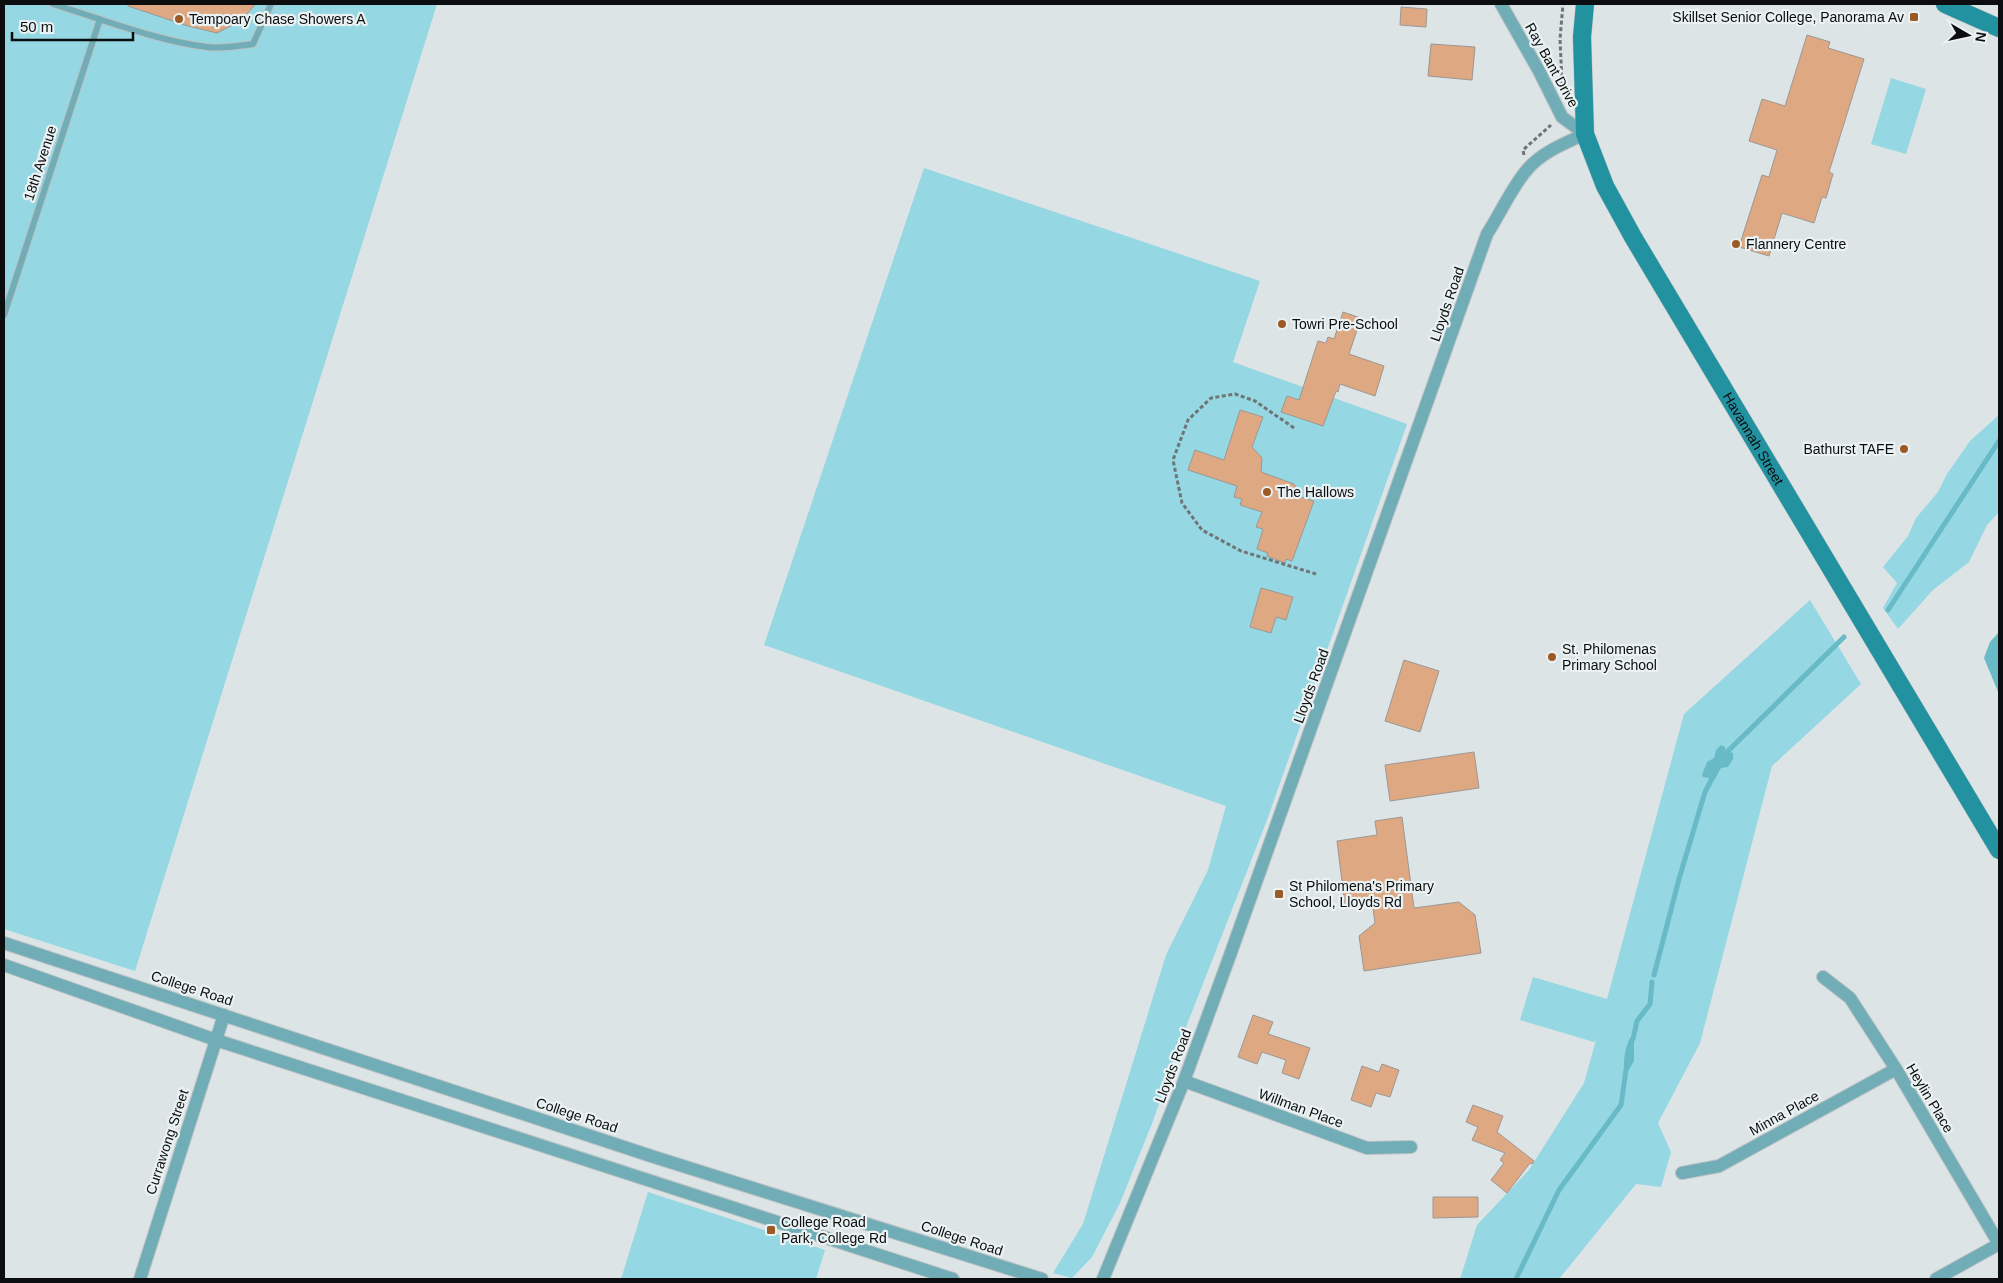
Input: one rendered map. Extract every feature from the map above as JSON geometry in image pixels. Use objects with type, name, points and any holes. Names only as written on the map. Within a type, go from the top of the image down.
[{"type":"street","name":"Ray Bant Drive","points":[[1500,4],[1539,71],[1562,117],[1585,134]]},
{"type":"street","name":"Havannah Street","points":[[1585,4],[1582,37],[1585,134],[1605,186],[1633,237],[1999,850]]},
{"type":"street","points":[[1944,4],[1999,28]]},
{"type":"street","name":"Lloyds Road","points":[[1103,1279],[1184,1081],[1386,521],[1487,234],[1526,170],[1563,144],[1585,134]]},
{"type":"street","name":"College Road","points":[[4,943],[652,1156],[1042,1279]]},
{"type":"street","points":[[4,965],[216,1040],[953,1279]]},
{"type":"street","points":[[96,997],[103,975]]},
{"type":"street","name":"Heylin Place","points":[[1823,977],[1850,998],[1896,1069],[1999,1244]]},
{"type":"street","name":"Currawong Street","points":[[140,1279],[224,1015]]},
{"type":"street","name":"Minna Place","points":[[1682,1172],[1719,1166],[1896,1069]]},
{"type":"street","name":"Willman Place","points":[[1184,1081],[1367,1148],[1411,1147]]},
{"type":"street","points":[[1936,1279],[1999,1244]]},
{"type":"lane","points":[[53,4],[153,35],[207,47],[222,48],[253,44],[271,4]]},
{"type":"lane","name":"18th Avenue","points":[[4,316],[100,19]]},
{"type":"path","points":[[1294,428],[1255,401],[1235,394],[1211,398],[1188,420],[1173,460],[1182,503],[1202,530],[1241,551],[1316,574]]},
{"type":"shaded area","points":[[4,4],[437,4],[135,971],[4,929]]},
{"type":"shaded area","points":[[1891,78],[1926,89],[1906,154],[1871,144]]},
{"type":"shaded area","points":[[924,168],[1260,281],[1233,362],[1407,424],[1267,820],[1179,1045],[1153,1121],[1120,1203],[1092,1257],[1072,1278],[1053,1273],[1083,1224],[1166,955],[1208,870],[1226,806],[764,645]]},
{"type":"shaded area","points":[[1999,415],[1999,512],[1987,525],[1969,562],[1933,590],[1898,629],[1883,608],[1897,583],[1883,567],[1908,536],[1916,518],[1938,492],[1947,474],[1970,441]]},
{"type":"shaded area","points":[[1810,600],[1861,684],[1772,766],[1700,1043],[1658,1123],[1671,1152],[1661,1187],[1636,1184],[1559,1279],[1460,1279],[1477,1225],[1529,1170],[1584,1083],[1596,1040],[1594,1042],[1520,1020],[1533,977],[1607,999],[1684,714]]},
{"type":"shaded area","points":[[1999,632],[1999,694],[1984,658],[1990,642]]},
{"type":"shaded area","points":[[1721,745],[1725,747],[1726,751],[1733,753],[1733,759],[1728,767],[1721,768],[1715,779],[1703,777],[1707,762],[1714,758],[1716,750]]},
{"type":"shaded area","points":[[1634,1033],[1634,1061],[1625,1076],[1625,1053],[1628,1042]]},
{"type":"shaded area","points":[[648,1192],[825,1250],[816,1279],[621,1279]]},
{"type":"building","points":[[128,4],[256,4],[240,21],[217,33],[188,26],[128,6]]},
{"type":"building","points":[[1401,7],[1427,9],[1426,27],[1400,25]]},
{"type":"building","points":[[1807,35],[1830,42],[1828,48],[1864,59],[1829,172],[1833,174],[1826,198],[1822,197],[1814,223],[1782,213],[1769,256],[1739,247],[1762,175],[1769,177],[1777,150],[1749,141],[1762,99],[1785,106]]},
{"type":"building","points":[[1431,44],[1475,47],[1472,80],[1428,76]]},
{"type":"building","name":"Towri Pre-School","points":[[1343,312],[1361,318],[1349,354],[1384,366],[1375,396],[1340,384],[1323,426],[1281,412],[1287,396],[1299,400],[1318,341],[1326,343],[1328,337],[1334,339]]},
{"type":"building","name":"The Hallows","points":[[1240,410],[1263,417],[1252,447],[1262,458],[1261,472],[1294,484],[1300,497],[1314,501],[1292,561],[1286,559],[1285,563],[1267,556],[1268,553],[1257,549],[1263,529],[1256,527],[1262,512],[1240,505],[1242,499],[1234,497],[1237,486],[1188,470],[1195,450],[1224,460]]},
{"type":"building","points":[[1261,588],[1293,597],[1286,620],[1276,617],[1271,633],[1250,627]]},
{"type":"building","points":[[1404,660],[1439,671],[1420,732],[1385,721]]},
{"type":"building","points":[[1474,752],[1479,788],[1390,801],[1385,765]]},
{"type":"building","points":[[1402,817],[1414,908],[1459,902],[1475,915],[1481,953],[1364,971],[1359,936],[1375,923],[1372,902],[1345,906],[1337,841],[1377,835],[1375,821]]},
{"type":"building","points":[[1253,1015],[1273,1022],[1268,1034],[1310,1048],[1299,1079],[1282,1073],[1286,1060],[1262,1052],[1257,1064],[1238,1057]]},
{"type":"building","points":[[1382,1064],[1399,1070],[1390,1097],[1376,1093],[1371,1107],[1351,1100],[1362,1066],[1379,1072]]},
{"type":"building","points":[[1473,1105],[1503,1116],[1497,1132],[1534,1161],[1532,1164],[1530,1163],[1507,1193],[1491,1180],[1504,1163],[1500,1160],[1505,1153],[1472,1140],[1478,1127],[1466,1122]]},
{"type":"building","points":[[1433,1197],[1478,1197],[1478,1217],[1433,1218]]},
{"type":"waterway","points":[[1888,610],[1999,441]]},
{"type":"waterway","points":[[1724,757],[1844,637]]},
{"type":"waterway","points":[[1654,975],[1679,879],[1705,792],[1715,773]]},
{"type":"waterway","points":[[1633,1039],[1637,1021],[1650,1004],[1652,982]]},
{"type":"waterway","points":[[1516,1279],[1559,1190],[1621,1105],[1626,1070]]},
{"type":"place","name":"Skillset Senior College, Panorama Av","points":[[1914,17]]},
{"type":"place","name":"Tempoary Chase Showers A","points":[[179,19]]},
{"type":"place","name":"Flannery Centre","points":[[1736,244]]},
{"type":"place","name":"Towri Pre-School","points":[[1282,324]]},
{"type":"place","name":"Bathurst TAFE","points":[[1904,449]]},
{"type":"place","name":"The Hallows","points":[[1267,492]]},
{"type":"place","name":"St. Philomenas Primary School","points":[[1552,657]]},
{"type":"place","name":"St Philomena's Primary School, Lloyds Rd","points":[[1279,894]]},
{"type":"place","name":"College Road Park, College Rd","points":[[771,1230]]}]
